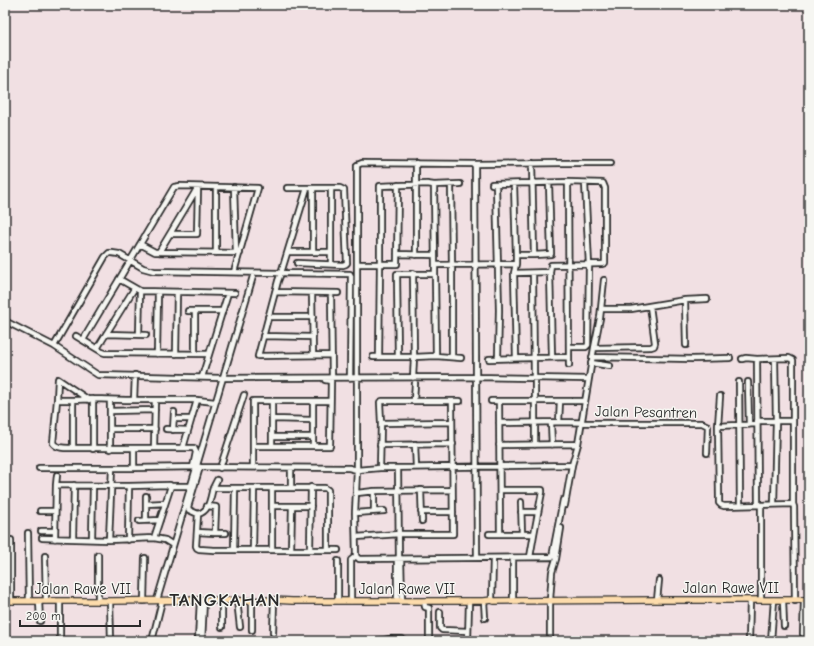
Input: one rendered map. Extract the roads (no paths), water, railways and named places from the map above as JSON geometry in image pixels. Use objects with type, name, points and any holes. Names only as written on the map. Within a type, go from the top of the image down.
[{"type":"main road","name":"Jalan Rawe VII","points":[[8,601],[806,600]]},
{"type":"street","points":[[356,556],[357,165],[362,163],[611,163]]},
{"type":"street","points":[[416,163],[416,255]]},
{"type":"street","points":[[532,163],[534,254]]},
{"type":"street","points":[[475,164],[477,558]]},
{"type":"street","points":[[568,182],[569,365]]},
{"type":"street","points":[[498,358],[498,264],[494,184],[568,182],[603,183],[605,188],[605,262],[602,264],[589,265],[552,265]]},
{"type":"street","points":[[550,183],[552,358]]},
{"type":"street","points":[[570,347],[588,346],[589,265],[585,183]]},
{"type":"street","points":[[379,357],[380,187],[381,185],[460,184]]},
{"type":"street","points":[[514,184],[516,358]]},
{"type":"street","points":[[398,185],[398,357]]},
{"type":"street","points":[[434,185],[436,356]]},
{"type":"street","points":[[451,185],[452,357]]},
{"type":"street","points":[[83,340],[174,187],[258,188],[238,253],[234,272]]},
{"type":"street","points":[[159,252],[198,187]]},
{"type":"street","points":[[170,234],[197,234],[198,187]]},
{"type":"street","points":[[216,187],[216,253]]},
{"type":"street","points":[[234,187],[238,253]]},
{"type":"street","points":[[287,188],[340,188],[344,190],[347,263],[297,263]]},
{"type":"street","points":[[307,188],[275,292],[258,356],[332,355]]},
{"type":"street","points":[[313,252],[314,188]]},
{"type":"street","points":[[331,188],[331,264]]},
{"type":"street","points":[[140,244],[155,252],[238,253]]},
{"type":"street","points":[[288,252],[331,252]]},
{"type":"street","points":[[54,346],[105,257],[109,253],[119,254],[143,268],[154,271],[351,274],[350,378]]},
{"type":"street","points":[[397,254],[434,255]]},
{"type":"street","points":[[516,255],[551,254]]},
{"type":"street","points":[[357,264],[397,264]]},
{"type":"street","points":[[435,265],[516,264]]},
{"type":"street","points":[[514,273],[550,272]]},
{"type":"street","points":[[152,641],[173,545],[254,273]]},
{"type":"street","points":[[413,273],[414,401]]},
{"type":"street","points":[[533,273],[535,445]]},
{"type":"street","points":[[397,274],[435,274]]},
{"type":"street","points":[[119,279],[140,291],[235,293]]},
{"type":"street","points":[[550,641],[552,572],[556,559],[560,528],[572,465],[582,423],[588,378],[601,310],[604,280]]},
{"type":"street","points":[[98,350],[98,347],[134,288]]},
{"type":"street","points":[[139,335],[140,291]]},
{"type":"street","points":[[157,354],[158,292]]},
{"type":"street","points":[[176,292],[176,354]]},
{"type":"street","points":[[275,292],[338,293]]},
{"type":"street","points":[[202,377],[228,293]]},
{"type":"street","points":[[312,293],[313,356]]},
{"type":"street","points":[[253,446],[330,446],[332,355],[331,293]]},
{"type":"street","points":[[601,310],[627,310],[685,300],[707,299]]},
{"type":"street","points":[[685,300],[686,345]]},
{"type":"street","points":[[594,348],[654,346],[650,306]]},
{"type":"street","points":[[188,311],[222,311]]},
{"type":"street","points":[[194,354],[195,311]]},
{"type":"street","points":[[268,317],[312,317]]},
{"type":"street","points":[[5,321],[54,346],[98,374],[222,378],[414,380],[476,378],[588,378]]},
{"type":"street","points":[[106,334],[146,335]]},
{"type":"street","points":[[76,336],[104,353],[209,354]]},
{"type":"street","points":[[263,336],[313,337]]},
{"type":"street","points":[[373,357],[436,356],[461,358]]},
{"type":"street","points":[[592,357],[694,359],[730,358]]},
{"type":"street","points":[[489,358],[570,358]]},
{"type":"street","points":[[742,359],[789,358],[793,360],[795,601]]},
{"type":"street","points":[[757,359],[761,600]]},
{"type":"street","points":[[774,504],[776,421],[775,359]]},
{"type":"street","points":[[591,363],[610,366]]},
{"type":"street","points":[[134,400],[135,375]]},
{"type":"street","points":[[91,400],[58,379],[58,400],[53,443],[55,446],[110,449],[194,448],[196,467],[188,507],[190,510],[198,514],[204,512],[217,480]]},
{"type":"street","points":[[331,379],[356,379]]},
{"type":"street","points":[[739,382],[740,505]]},
{"type":"street","points":[[748,382],[748,425]]},
{"type":"street","points":[[220,468],[244,395]]},
{"type":"street","points":[[720,396],[718,426],[719,503],[724,506],[793,504]]},
{"type":"street","points":[[58,400],[197,400],[215,402]]},
{"type":"street","points":[[73,400],[73,448]]},
{"type":"street","points":[[91,400],[93,448]]},
{"type":"street","points":[[110,400],[110,449]]},
{"type":"street","points":[[154,448],[156,400]]},
{"type":"street","points":[[183,448],[197,400]]},
{"type":"street","points":[[272,400],[272,446]]},
{"type":"street","points":[[559,422],[560,400]]},
{"type":"street","points":[[253,467],[250,401],[330,401]]},
{"type":"street","points":[[313,401],[313,446]]},
{"type":"street","points":[[356,536],[453,534],[452,401]]},
{"type":"street","points":[[380,468],[381,423],[379,404],[381,402],[460,401]]},
{"type":"street","points":[[491,401],[585,401]]},
{"type":"street","points":[[499,401],[500,534]]},
{"type":"street","points":[[110,411],[155,410]]},
{"type":"street","points":[[173,430],[174,412]]},
{"type":"street","points":[[174,419],[191,419]]},
{"type":"street","points":[[272,420],[313,420]]},
{"type":"street","points":[[718,426],[793,421]]},
{"type":"street","points":[[381,423],[452,422]]},
{"type":"street","points":[[499,423],[582,423]]},
{"type":"street","points":[[552,423],[552,444]]},
{"type":"street","name":"Jalan Pesantren","points":[[582,423],[702,423],[708,426],[707,453]]},
{"type":"street","points":[[110,429],[155,429]]},
{"type":"street","points":[[166,429],[188,430]]},
{"type":"street","points":[[272,437],[313,437]]},
{"type":"street","points":[[415,444],[416,467]]},
{"type":"street","points":[[380,445],[452,444]]},
{"type":"street","points":[[499,445],[578,444]]},
{"type":"street","points":[[134,449],[134,468]]},
{"type":"street","points":[[39,468],[253,467],[349,468],[357,470],[416,467],[572,465]]},
{"type":"street","points":[[109,540],[112,468]]},
{"type":"street","points":[[290,488],[291,468]]},
{"type":"street","points":[[398,468],[399,601]]},
{"type":"street","points":[[55,539],[57,475]]},
{"type":"street","points":[[56,485],[190,486]]},
{"type":"street","points":[[73,539],[74,486]]},
{"type":"street","points":[[92,539],[93,486]]},
{"type":"street","points":[[128,540],[129,486]]},
{"type":"street","points":[[154,538],[171,486]]},
{"type":"street","points":[[310,550],[311,487]]},
{"type":"street","points":[[213,488],[325,488],[328,490],[328,550]]},
{"type":"street","points":[[234,550],[235,488]]},
{"type":"street","points":[[253,550],[254,488]]},
{"type":"street","points":[[272,488],[272,550]]},
{"type":"street","points":[[357,493],[398,490],[452,490]]},
{"type":"street","points":[[421,490],[422,521]]},
{"type":"street","points":[[500,490],[542,490],[530,557]]},
{"type":"street","points":[[374,491],[374,511]]},
{"type":"street","points":[[146,496],[146,520]]},
{"type":"street","points":[[356,556],[358,559],[552,557],[563,500]]},
{"type":"street","points":[[521,502],[522,534]]},
{"type":"street","points":[[146,504],[165,503]]},
{"type":"street","points":[[207,506],[216,506],[216,532]]},
{"type":"street","points":[[272,506],[311,506]]},
{"type":"street","points":[[291,550],[292,506]]},
{"type":"street","points":[[40,511],[55,511]]},
{"type":"street","points":[[356,513],[384,511]]},
{"type":"street","points":[[422,512],[453,512]]},
{"type":"street","points":[[522,512],[538,512]]},
{"type":"street","points":[[198,514],[196,546],[199,549],[338,550]]},
{"type":"street","points":[[139,521],[160,520]]},
{"type":"street","points":[[41,531],[55,530]]},
{"type":"street","points":[[197,532],[226,533]]},
{"type":"street","points":[[28,533],[29,601]]},
{"type":"street","points":[[489,534],[534,534]]},
{"type":"street","points":[[42,538],[128,540],[154,538],[165,540],[173,545]]},
{"type":"street","points":[[8,601],[11,540]]},
{"type":"street","points":[[98,555],[98,601]]},
{"type":"street","points":[[45,556],[46,601]]},
{"type":"street","points":[[351,601],[351,560],[356,556]]},
{"type":"street","points":[[144,601],[145,558]]},
{"type":"street","points":[[492,600],[493,558]]},
{"type":"street","points":[[513,558],[513,601]]},
{"type":"street","points":[[338,561],[338,601]]},
{"type":"street","points":[[657,600],[659,580]]},
{"type":"street","points":[[198,641],[202,600]]},
{"type":"street","points":[[202,600],[202,641]]},
{"type":"street","points":[[222,600],[222,627]]},
{"type":"street","points":[[237,600],[240,627]]},
{"type":"street","points":[[274,600],[274,633]]},
{"type":"street","points":[[749,641],[750,600]]},
{"type":"street","points":[[770,641],[774,600]]},
{"type":"street","points":[[783,600],[784,626]]},
{"type":"street","points":[[803,634],[806,600]]},
{"type":"street","points":[[39,601],[40,621]]},
{"type":"street","points":[[60,601],[60,641]]},
{"type":"street","points":[[110,601],[111,641]]},
{"type":"street","points":[[252,601],[252,630]]},
{"type":"street","points":[[424,601],[425,607],[429,608],[429,638]]},
{"type":"street","points":[[468,601],[468,641]]},
{"type":"street","points":[[484,601],[485,618]]},
{"type":"street","points":[[440,612],[440,628],[442,630],[468,630]]},
{"type":"street","points":[[379,641],[402,639]]},
{"type":"district","name":"TANGKAHAN","points":[[225,600]]}]
